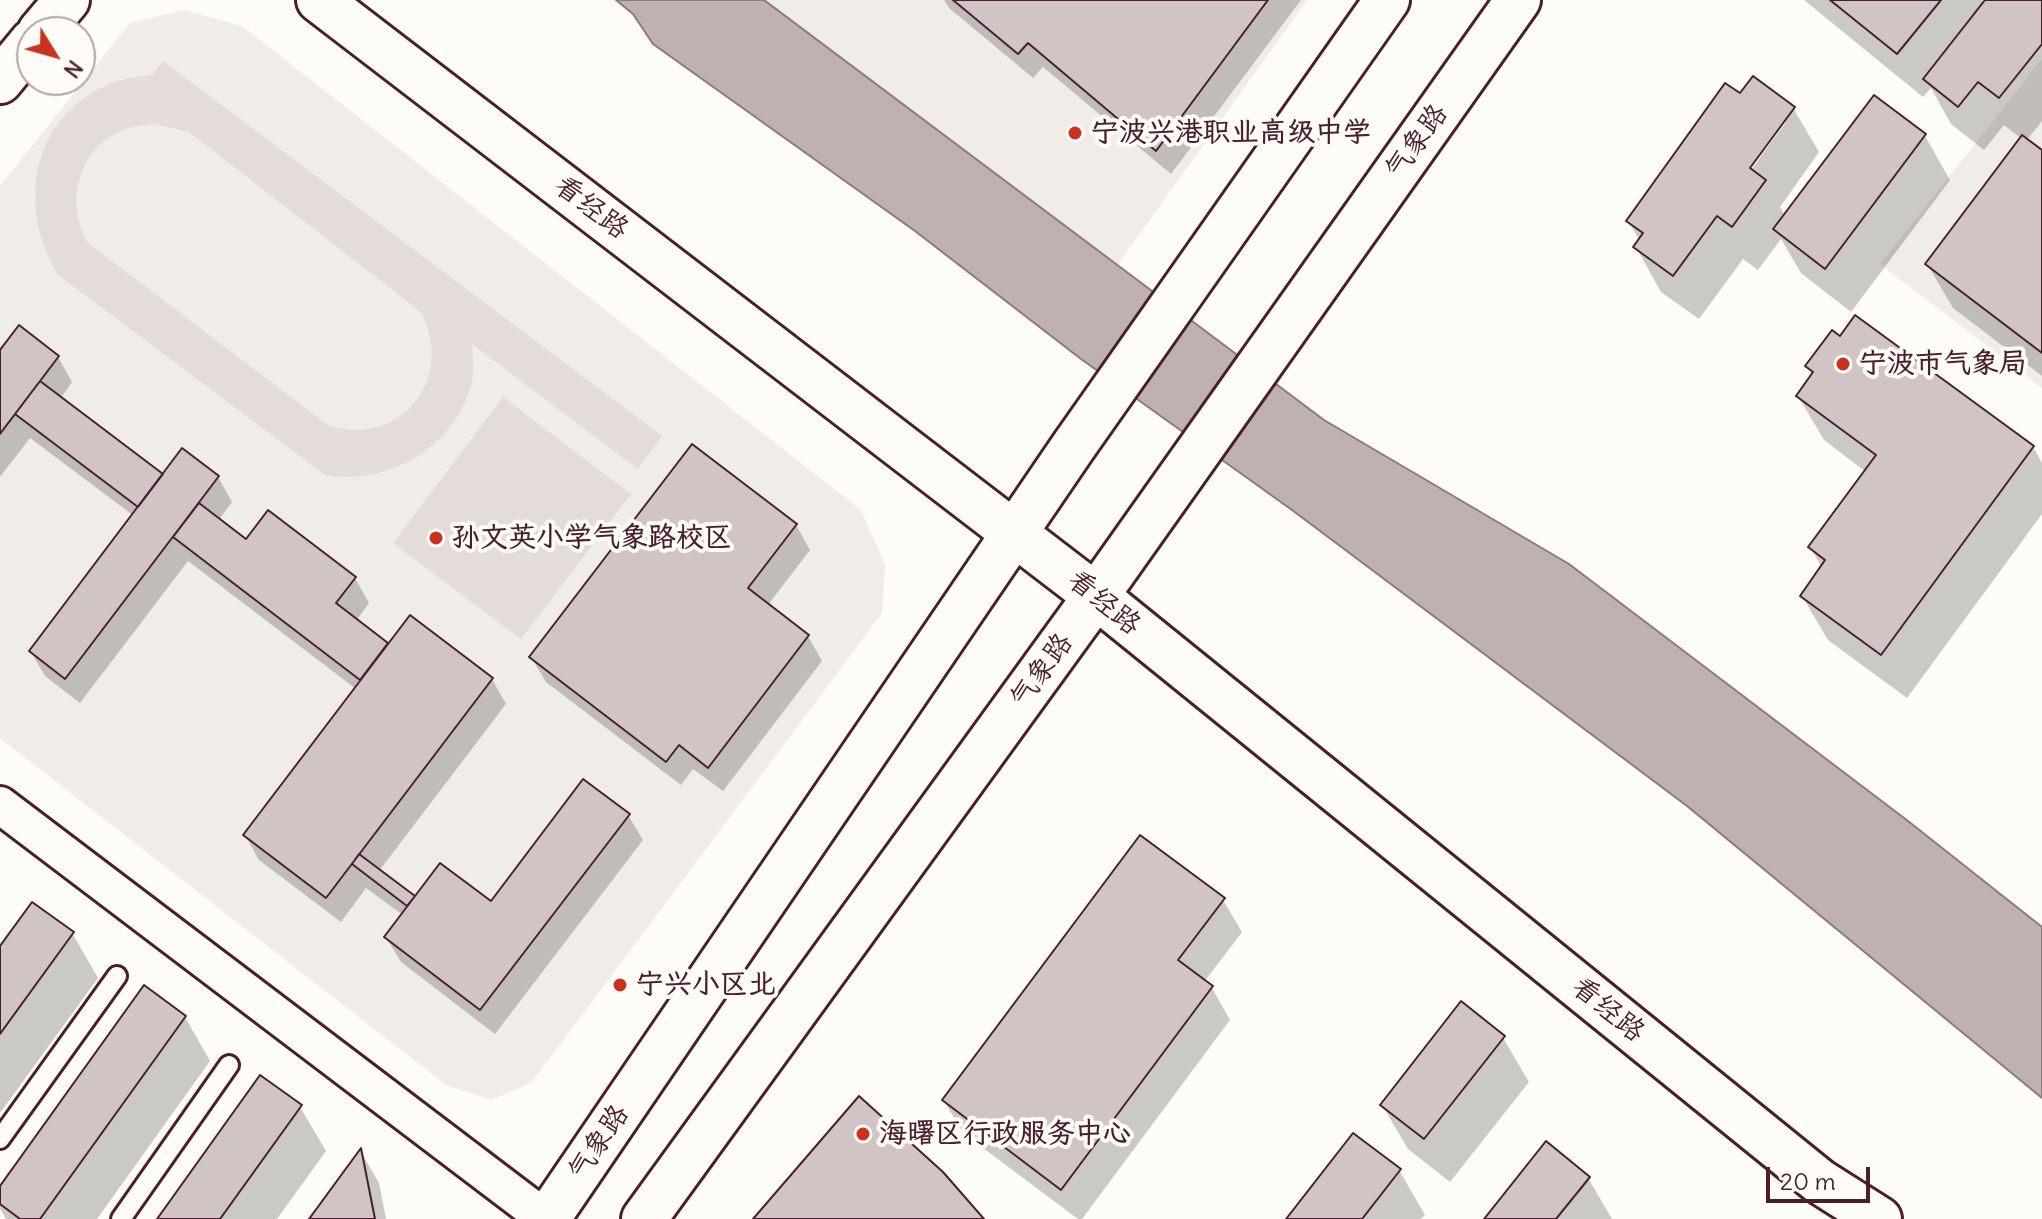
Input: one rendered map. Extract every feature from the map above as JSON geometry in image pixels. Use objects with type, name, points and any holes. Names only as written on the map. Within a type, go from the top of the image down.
[{"type":"street","points":[[54,16],[67,0]]},
{"type":"street","name":"看经路","points":[[319,0],[1016,533],[1819,1181],[1879,1219]]},
{"type":"street","name":"气象路","points":[[547,1219],[1073,447],[1387,0]]},
{"type":"street","name":"气象路","points":[[644,1219],[1096,596],[1518,0]]},
{"type":"street","points":[[0,81],[16,62]]},
{"type":"street","points":[[0,805],[547,1219]]},
{"type":"lane","points":[[0,1139],[117,976]]},
{"type":"lane","points":[[121,1219],[229,1065]]},
{"type":"shaded area","points":[[616,0],[764,0],[1324,420],[1569,564],[1908,821],[2042,927],[2042,1098],[1687,806],[1292,510],[1081,359],[915,231],[653,44],[633,14]]},
{"type":"shaded area","name":"宁波兴港职业高级中学","points":[[762,0],[1307,0],[1116,267]]},
{"type":"shaded area","name":"孙文英小学气象路校区","points":[[184,10],[242,26],[861,510],[885,565],[882,613],[532,1082],[492,1100],[446,1085],[0,738],[0,186],[72,96],[96,96],[96,66],[130,23]]},
{"type":"shaded area","points":[[2042,59],[2042,388],[1880,264]]},
{"type":"shaded area","points":[[163,61],[662,436],[638,469],[472,344],[473,376],[464,404],[452,425],[436,443],[416,457],[372,474],[349,477],[325,475],[58,275],[45,249],[35,195],[38,169],[46,144],[60,121],[80,101],[96,96],[96,91],[105,86],[152,75]],"holes":[[[154,124],[189,132],[421,312],[430,337],[431,361],[426,383],[415,402],[399,417],[379,426],[355,430],[329,426],[88,243],[77,209],[81,175],[98,146],[129,128]]]},
{"type":"shaded area","points":[[503,397],[631,494],[521,639],[393,543]]},
{"type":"building","points":[[953,0],[1268,0],[1156,151],[1028,43],[1018,54]]},
{"type":"building","points":[[1830,0],[1941,0],[1897,54]]},
{"type":"building","points":[[1985,0],[2042,0],[2042,44],[1999,98],[1978,82],[1958,107],[1923,79]]},
{"type":"building","points":[[1753,76],[1795,107],[1750,168],[1766,180],[1732,227],[1717,216],[1673,276],[1633,247],[1643,233],[1626,221],[1725,83],[1740,93]]},
{"type":"building","points":[[1874,95],[1926,134],[1825,269],[1773,229]]},
{"type":"building","points":[[2022,135],[2042,150],[2042,353],[1925,264]]},
{"type":"building","points":[[1855,315],[2034,446],[1881,655],[1800,596],[1825,560],[1808,547],[1876,455],[1796,396],[1813,372],[1805,366],[1832,330],[1840,336]]},
{"type":"building","points":[[19,325],[59,356],[0,434],[0,350]]},
{"type":"building","points":[[40,381],[163,474],[138,507],[15,414]]},
{"type":"building","points":[[692,444],[797,524],[748,588],[809,635],[708,768],[679,745],[666,762],[529,657]]},
{"type":"building","points":[[182,448],[219,476],[65,679],[29,651]]},
{"type":"building","points":[[199,503],[246,539],[268,510],[356,577],[336,603],[388,643],[360,680],[173,537]]},
{"type":"building","points":[[410,615],[493,678],[326,898],[243,835]]},
{"type":"building","points":[[583,779],[630,814],[480,1010],[384,937],[440,863],[491,901]]},
{"type":"building","points":[[1140,835],[1225,898],[1178,960],[1213,986],[1061,1190],[942,1100]]},
{"type":"building","points":[[359,854],[415,896],[407,906],[352,864]]},
{"type":"building","points":[[32,902],[74,932],[0,1034],[0,946]]},
{"type":"building","points":[[144,985],[186,1016],[40,1219],[20,1219],[0,1204],[0,1186]]},
{"type":"building","points":[[1461,1001],[1505,1036],[1424,1139],[1380,1105]]},
{"type":"building","points":[[260,1075],[302,1105],[220,1219],[157,1219]]},
{"type":"building","name":"海曙区行政服务中心","points":[[859,1096],[943,1172],[984,1219],[753,1219]]},
{"type":"building","points":[[1353,1133],[1401,1169],[1362,1219],[1286,1219]]},
{"type":"building","points":[[1546,1141],[1590,1177],[1556,1219],[1484,1219]]},
{"type":"building","points":[[361,1148],[375,1219],[309,1219]]},
{"type":"place","name":"宁波兴港职业高级中学","points":[[1075,133]]},
{"type":"place","name":"宁波市气象局","points":[[1843,364]]},
{"type":"place","name":"孙文英小学气象路校区","points":[[436,538]]},
{"type":"place","name":"宁兴小区北","points":[[620,985]]},
{"type":"place","name":"海曙区行政服务中心","points":[[863,1134]]}]
